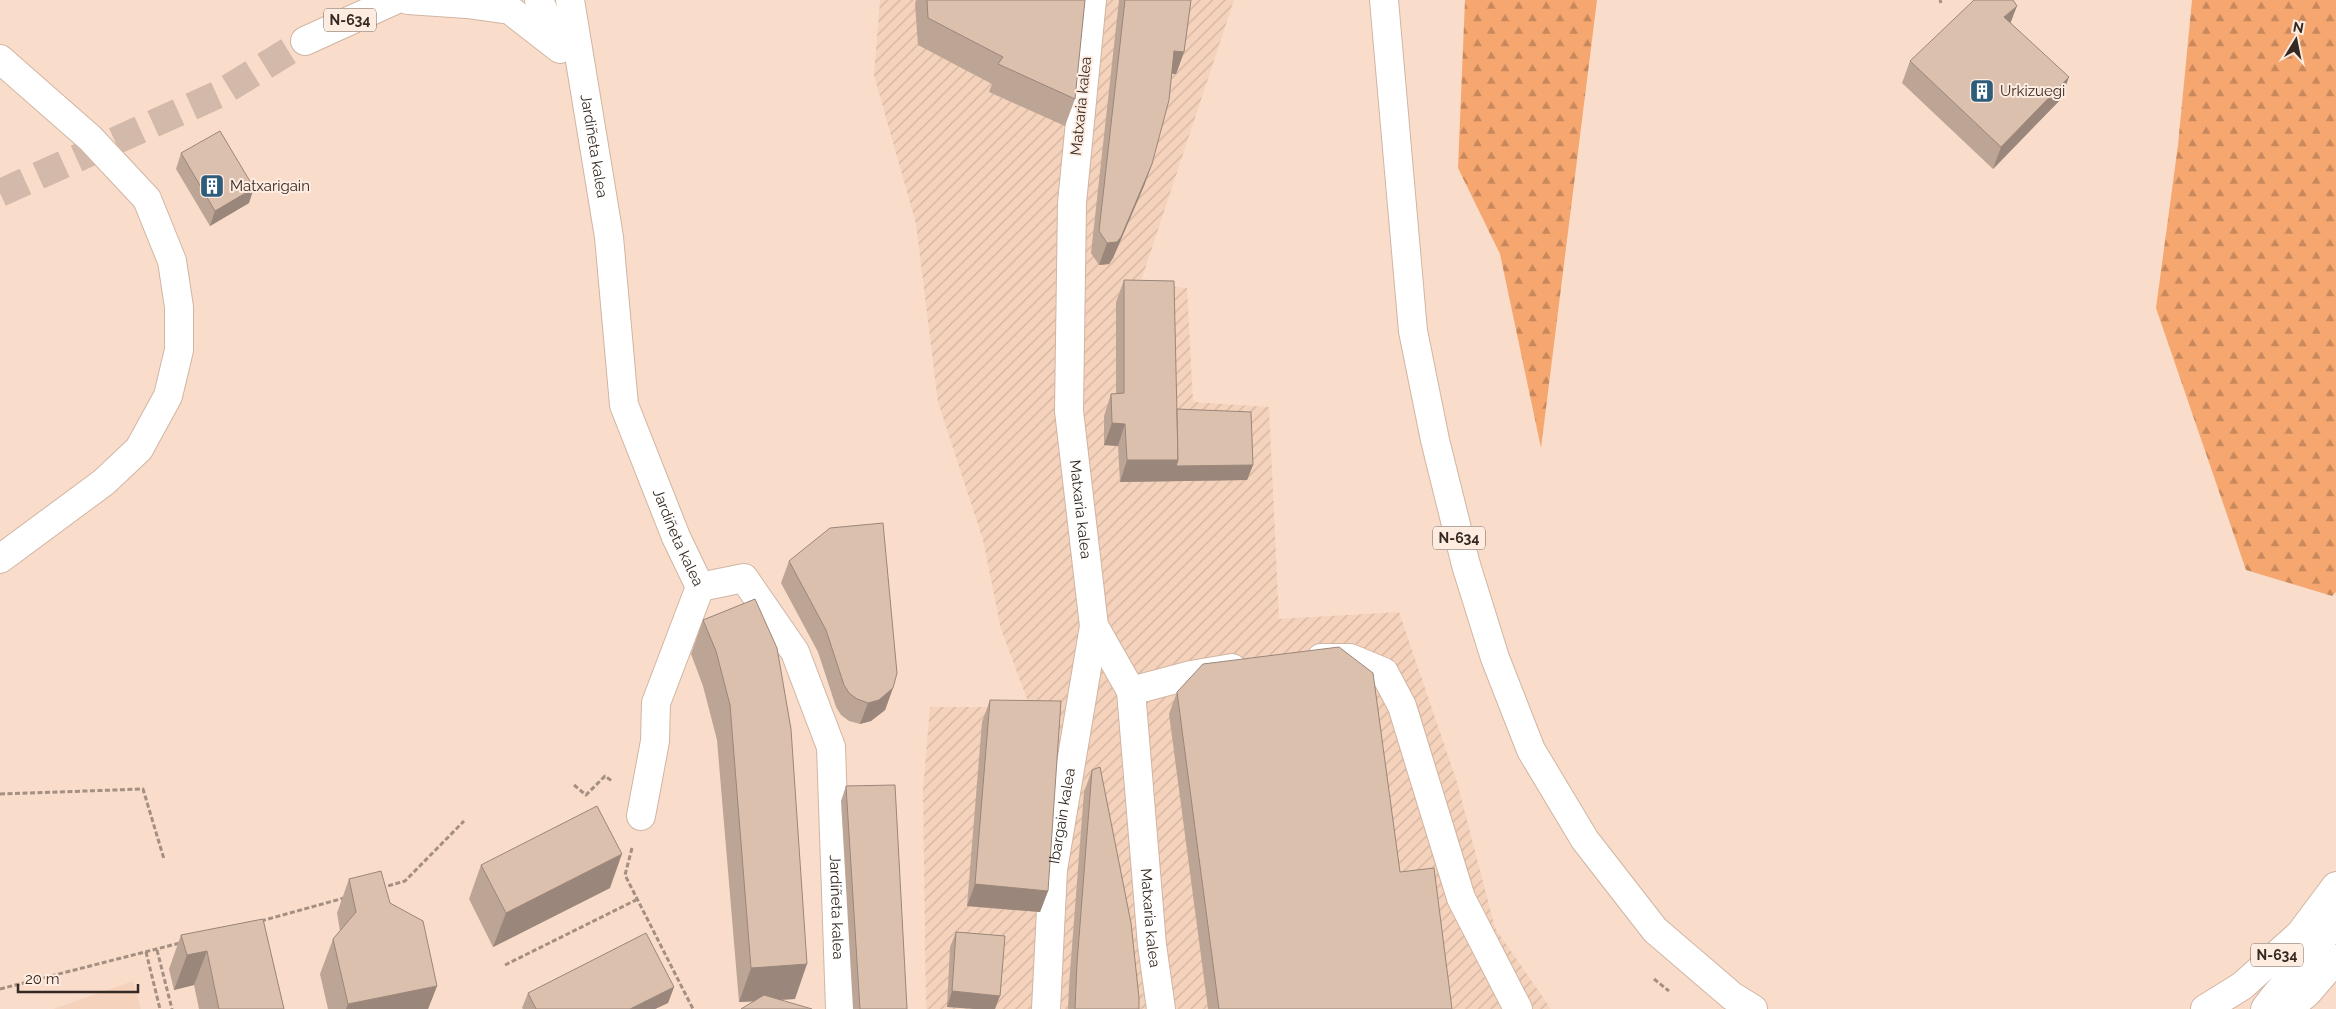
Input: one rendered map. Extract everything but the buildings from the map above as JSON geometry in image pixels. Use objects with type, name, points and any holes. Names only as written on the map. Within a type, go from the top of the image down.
[{"type":"main road","name":"N-634","points":[[364,0],[305,40],[395,0]]},
{"type":"main road","points":[[408,0],[467,4],[510,10],[560,49]]},
{"type":"main road","points":[[539,0],[560,49],[581,79]]},
{"type":"main road","name":"Jardiñeta kalea","points":[[570,0],[581,79],[609,237],[624,405],[676,537],[700,587],[744,578],[795,652],[831,748],[840,1009]]},
{"type":"main road","name":"Matxaria kalea","points":[[1092,0],[1072,203],[1069,411],[1094,626],[1131,691],[1152,945],[1161,1009]]},
{"type":"main road","name":"N-634","points":[[1384,0],[1413,331],[1435,440],[1466,565],[1496,658],[1531,750],[1585,840],[1655,930],[1742,1002],[1768,1009]]},
{"type":"main road","points":[[0,59],[90,138],[147,199],[172,261],[180,316],[179,350],[168,396],[139,449],[104,482],[0,559]]},
{"type":"main road","points":[[641,816],[655,741],[656,703],[700,587]]},
{"type":"main road","name":"Ibargain kalea","points":[[1046,1009],[1053,870],[1094,626]]},
{"type":"main road","points":[[1292,657],[1350,658],[1384,672],[1402,706],[1461,898],[1518,1009]]},
{"type":"main road","points":[[1131,691],[1191,675],[1256,663]]},
{"type":"main road","name":"N-634","points":[[2205,1009],[2242,986],[2300,934],[2336,886]]},
{"type":"main road","points":[[2265,1009],[2279,989],[2305,962],[2329,927],[2336,897]]},
{"type":"main road","name":"N-634","points":[[2288,1009],[2308,992],[2336,959]]},
{"type":"path","points":[[574,785],[586,795],[605,776],[619,785]]},
{"type":"path","points":[[0,794],[143,789],[164,859]]},
{"type":"path","points":[[377,889],[405,881],[464,821]]},
{"type":"path","points":[[626,875],[693,1009]]},
{"type":"path","points":[[253,923],[348,897]]},
{"type":"path","points":[[505,965],[638,899]]},
{"type":"path","points":[[0,989],[186,942]]},
{"type":"path","points":[[157,950],[172,1009]]},
{"type":"path","points":[[146,952],[160,1009]]},
{"type":"shaded area","points":[[880,0],[1234,0],[1140,284],[1187,288],[1193,402],[1269,407],[1279,619],[1399,612],[1457,782],[1495,928],[1551,1009],[926,1009],[923,790],[930,707],[1030,707],[1001,629],[983,540],[938,402],[916,224],[874,75]]},
{"type":"shaded area","points":[[133,981],[141,1009],[53,1009]]},
{"type":"green space","points":[[1465,0],[1597,0],[1541,448],[1500,254],[1458,168]]},
{"type":"green space","points":[[2192,0],[2336,0],[2336,592],[2332,596],[2246,570],[2156,308],[2178,145]]},
{"type":"tunnel","points":[[0,193],[219,94],[305,41]]},
{"type":"place","name":"Urkizuegi","points":[[1982,91]]},
{"type":"place","name":"Matxarigain","points":[[212,186]]}]
